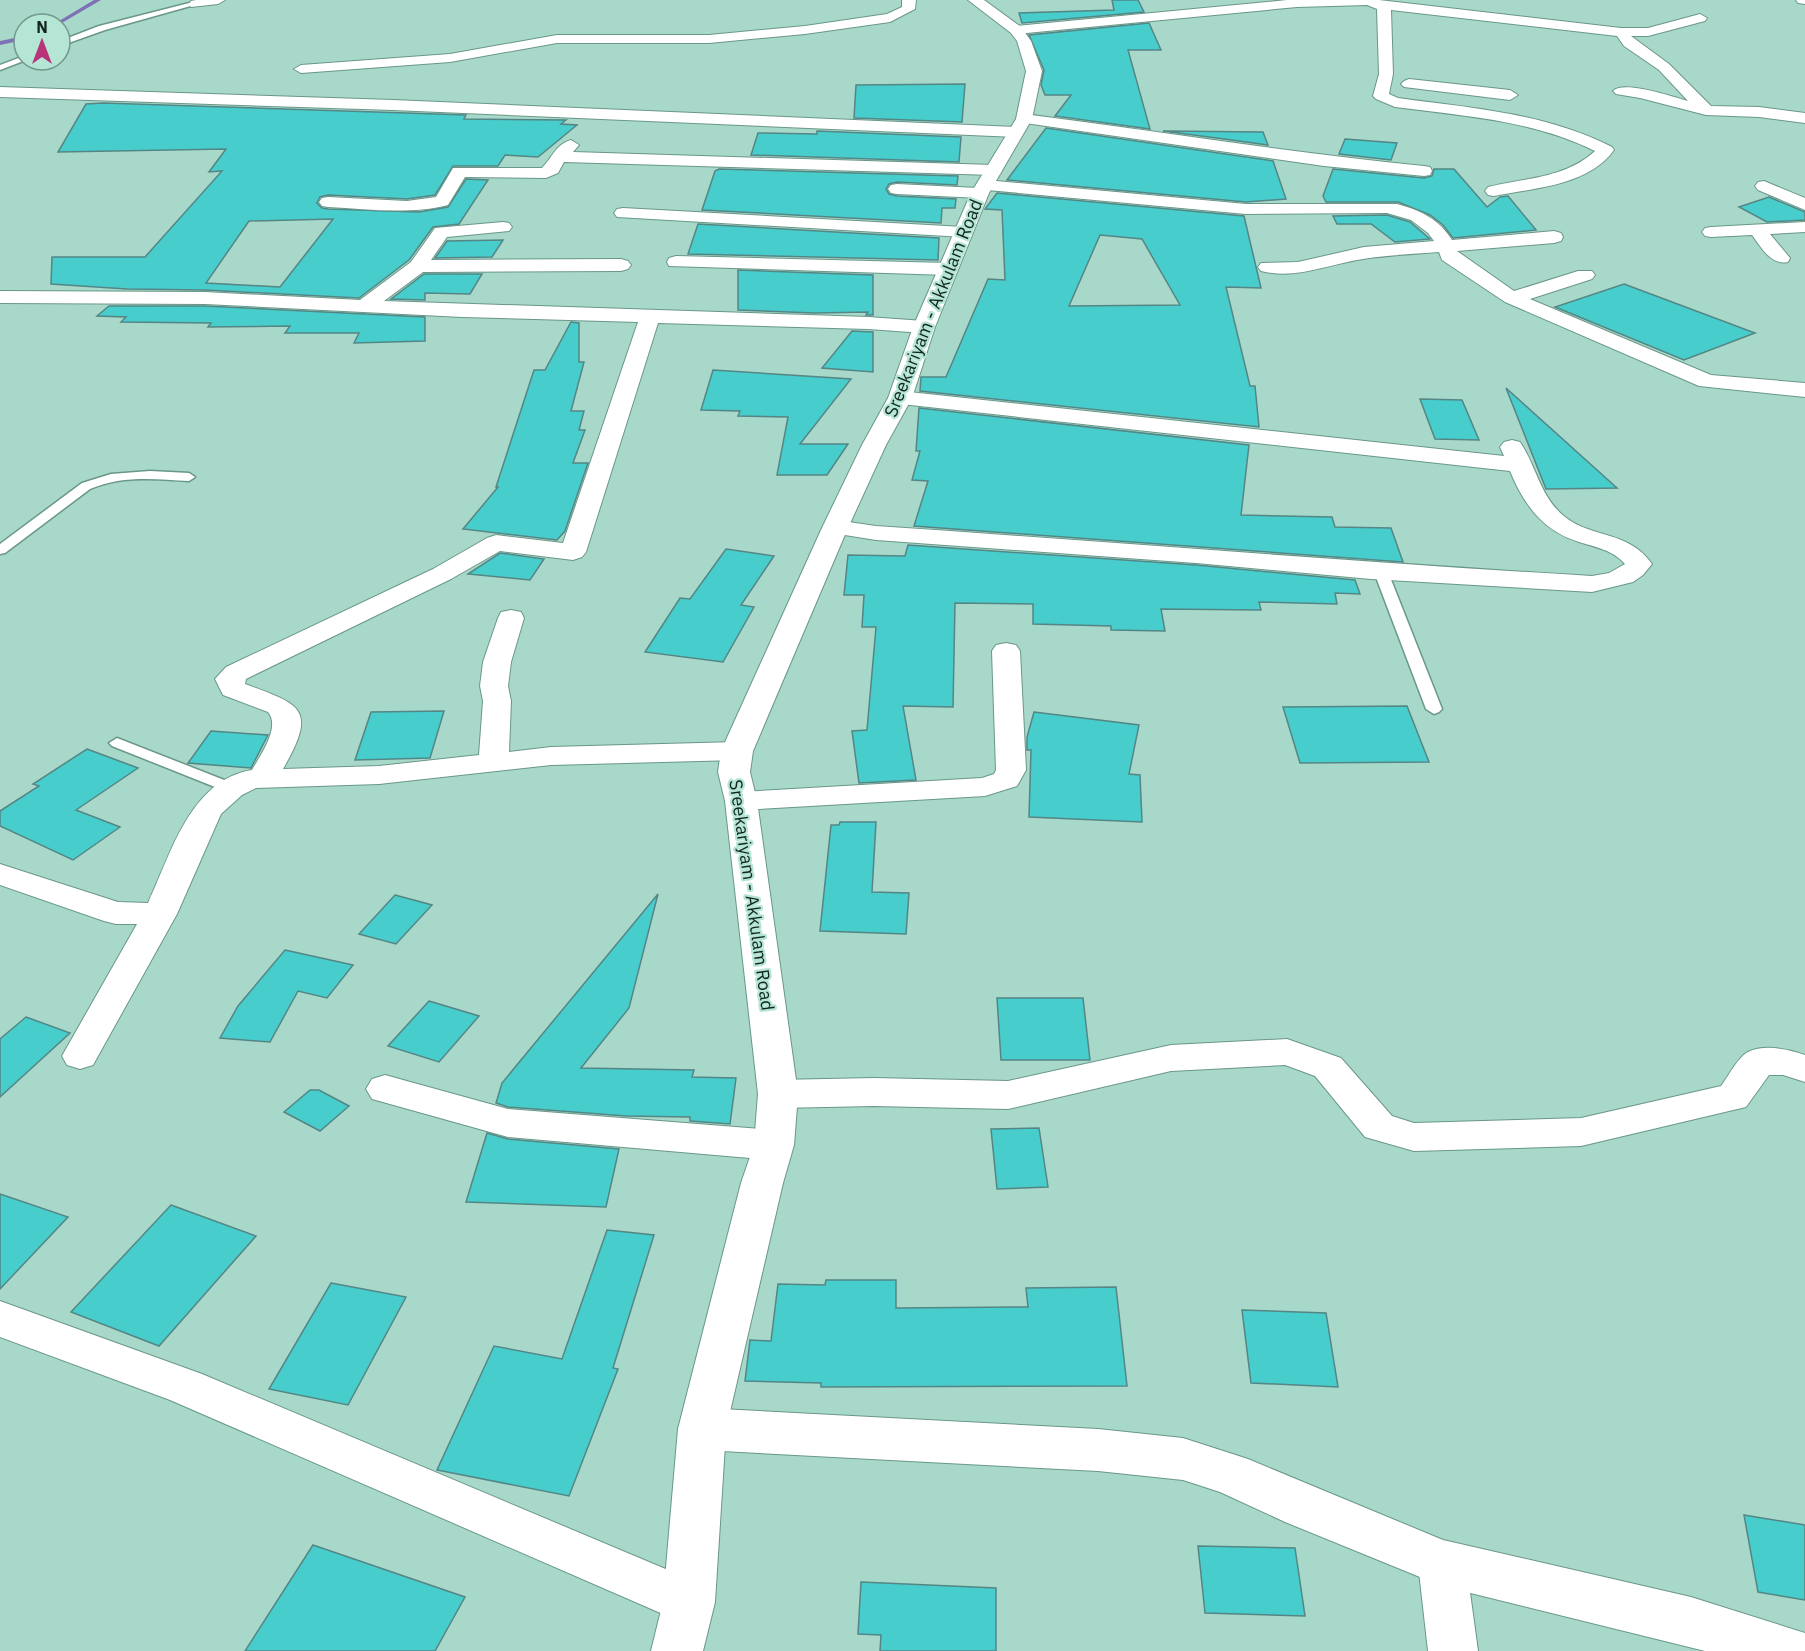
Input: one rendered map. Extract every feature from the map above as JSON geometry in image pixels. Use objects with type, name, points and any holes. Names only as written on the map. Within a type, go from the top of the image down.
[{"type":"main road","name":"Sreekariyam - Akkulam Road","points":[[677,1651],[689,1602],[702,1429],[762,1183],[774,1145],[778,1094],[741,801],[734,772],[737,752],[835,527],[874,444],[900,398],[924,327],[986,183],[1020,125],[1034,71],[1024,41],[1016,30],[975,0]]},
{"type":"main road","points":[[702,1429],[1098,1450],[1183,1459],[1231,1474],[1302,1506],[1442,1563],[1691,1622],[1787,1651]]},
{"type":"street","points":[[202,2],[218,0]]},
{"type":"street","points":[[301,69],[450,58],[557,39],[709,39],[805,30],[890,18],[903,14],[908,9],[909,0]]},
{"type":"street","points":[[1016,30],[1270,5],[1364,1],[1382,6],[1621,32],[1648,32],[1700,18]]},
{"type":"street","points":[[1382,6],[1384,8],[1384,81],[1381,96],[1386,100],[1535,123],[1584,137],[1606,150],[1590,165],[1567,176],[1494,191]]},
{"type":"street","points":[[1621,32],[1629,43],[1664,67],[1706,110]]},
{"type":"street","points":[[1384,81],[1510,95]]},
{"type":"street","points":[[1621,91],[1640,93],[1706,110],[1759,112],[1805,118]]},
{"type":"street","points":[[0,92],[609,115],[1020,125],[1195,141],[1324,161],[1424,171]]},
{"type":"street","points":[[328,202],[407,206],[442,201],[459,172],[543,173],[552,169],[558,157],[609,115]]},
{"type":"street","points":[[558,157],[986,183],[1246,209],[1395,208],[1408,211],[1423,219],[1448,247],[1449,256],[1512,298],[1707,381],[1805,390]]},
{"type":"street","points":[[874,187],[986,183]]},
{"type":"street","points":[[1764,186],[1805,205]]},
{"type":"street","points":[[623,213],[964,232]]},
{"type":"street","points":[[1711,232],[1805,226]]},
{"type":"street","points":[[366,305],[418,266],[441,232],[503,227]]},
{"type":"street","points":[[1756,229],[1781,258]]},
{"type":"street","points":[[1268,267],[1298,268],[1364,253],[1554,237]]},
{"type":"street","points":[[676,262],[948,269]]},
{"type":"street","points":[[418,266],[621,266]]},
{"type":"street","points":[[1512,298],[1585,275]]},
{"type":"street","points":[[0,297],[124,296],[924,327]]},
{"type":"street","points":[[262,778],[286,734],[286,716],[280,707],[233,689],[229,679],[236,673],[442,574],[496,543],[573,552],[650,316]]},
{"type":"street","points":[[835,527],[876,533],[1196,555],[1381,572],[1592,584],[1618,580],[1633,572],[1639,564],[1635,557],[1616,546],[1569,530],[1557,523],[1540,507],[1515,456],[900,398]]},
{"type":"street","points":[[494,761],[496,670],[511,618]]},
{"type":"street","points":[[741,801],[985,787],[1006,780],[1011,770],[1006,651]]},
{"type":"street","points":[[80,1056],[160,914],[207,810],[231,788],[250,779],[379,775],[551,756],[737,752]]},
{"type":"street","points":[[0,874],[116,913],[160,914]]},
{"type":"street","points":[[778,1094],[874,1092],[1008,1095],[1171,1058],[1287,1052],[1328,1067],[1379,1127],[1414,1137],[1581,1132],[1733,1097],[1759,1062],[1786,1062],[1805,1069]]},
{"type":"street","points":[[385,1089],[508,1123],[774,1145]]},
{"type":"street","points":[[0,1319],[186,1388],[689,1602]]},
{"type":"street","points":[[1442,1563],[1452,1651]]},
{"type":"lane","points":[[72,39],[102,28],[202,2]]},
{"type":"lane","points":[[0,550],[97,480],[119,476],[189,477]]},
{"type":"lane","points":[[1381,572],[1434,709]]},
{"type":"lane","points":[[117,743],[231,788]]},
{"type":"building","points":[[1112,0],[1138,0],[1144,12],[1022,23],[1019,13],[1114,10]]},
{"type":"building","points":[[1149,23],[1161,50],[1128,50],[1150,129],[1055,116],[1071,95],[1045,95],[1041,85],[1044,70],[1029,35]]},
{"type":"building","points":[[965,84],[962,122],[854,118],[856,85]]},
{"type":"building","points":[[86,104],[466,115],[464,119],[566,120],[561,124],[577,125],[538,157],[505,155],[498,166],[453,166],[435,195],[407,199],[328,195],[320,197],[317,203],[322,208],[328,209],[419,212],[448,207],[466,179],[488,180],[459,224],[433,227],[409,260],[359,298],[51,284],[52,257],[145,257],[222,171],[209,172],[226,149],[58,152]],"holes":[[[333,219],[280,287],[206,283],[249,221]]]},
{"type":"building","points":[[1046,128],[1273,161],[1286,199],[1246,202],[1007,180]]},
{"type":"building","points":[[817,131],[961,137],[959,162],[751,155],[758,133],[817,134]]},
{"type":"building","points":[[1163,131],[1263,132],[1268,145],[1224,139]]},
{"type":"building","points":[[1345,139],[1397,143],[1391,160],[1339,154]]},
{"type":"building","points":[[719,169],[958,176],[957,185],[897,182],[889,184],[886,189],[889,194],[897,196],[956,199],[955,208],[942,208],[941,223],[702,210],[715,171]]},
{"type":"building","points":[[1333,169],[1424,178],[1432,176],[1434,169],[1454,169],[1487,207],[1500,197],[1508,196],[1536,230],[1453,238],[1443,225],[1430,215],[1398,202],[1326,202],[1323,196]]},
{"type":"building","points":[[997,193],[1244,216],[1261,288],[1226,287],[1250,386],[1255,386],[1259,427],[920,391],[921,377],[946,377],[988,279],[1005,280],[1002,210],[985,209]],"holes":[[[1100,235],[1142,239],[1180,305],[1069,306]]]},
{"type":"building","points":[[1769,197],[1805,212],[1805,220],[1767,222],[1739,207]]},
{"type":"building","points":[[1387,215],[1410,222],[1430,239],[1395,242],[1371,224],[1337,224],[1333,216]]},
{"type":"building","points":[[698,224],[939,238],[938,260],[688,254]]},
{"type":"building","points":[[503,240],[492,257],[435,258],[447,241]]},
{"type":"building","points":[[738,270],[873,275],[873,315],[866,315],[868,312],[815,313],[738,310]]},
{"type":"building","points":[[424,274],[482,274],[470,294],[425,293],[425,300],[391,299]]},
{"type":"building","points":[[1624,284],[1755,333],[1684,360],[1555,307]]},
{"type":"building","points":[[109,306],[205,306],[425,317],[425,341],[354,343],[359,333],[285,333],[290,326],[208,327],[211,323],[121,322],[126,317],[97,316]]},
{"type":"building","points":[[571,322],[579,323],[579,362],[584,362],[571,411],[584,411],[579,430],[585,430],[573,463],[588,463],[565,531],[557,540],[463,529],[498,487],[496,487],[534,370],[545,370]]},
{"type":"building","points":[[852,331],[873,332],[873,372],[822,368]]},
{"type":"building","points":[[713,370],[851,379],[800,444],[848,444],[827,475],[777,475],[788,417],[738,416],[740,411],[701,410]]},
{"type":"building","points":[[1506,388],[1617,488],[1546,489]]},
{"type":"building","points":[[1420,399],[1462,400],[1479,440],[1435,439]]},
{"type":"building","points":[[919,408],[1249,445],[1241,515],[1332,517],[1335,527],[1391,528],[1403,562],[914,526],[928,481],[912,480],[920,451],[916,451]]},
{"type":"building","points":[[908,545],[1196,565],[1355,580],[1360,594],[1335,593],[1337,604],[1259,602],[1261,610],[1161,609],[1165,631],[1111,630],[1111,626],[1033,624],[1033,604],[955,603],[953,707],[903,706],[916,780],[859,783],[852,731],[867,730],[876,627],[862,627],[864,595],[844,595],[848,555],[905,556]]},
{"type":"building","points":[[726,549],[774,556],[741,605],[754,607],[723,662],[645,652],[680,598],[690,599]]},
{"type":"building","points":[[500,553],[544,559],[530,580],[468,574]]},
{"type":"building","points":[[1407,706],[1429,762],[1300,763],[1283,707]]},
{"type":"building","points":[[444,711],[430,758],[355,760],[371,712]]},
{"type":"building","points":[[1034,712],[1139,725],[1129,774],[1140,775],[1142,822],[1029,817],[1031,750],[1027,750],[1027,737]]},
{"type":"building","points":[[211,731],[268,735],[251,768],[188,763]]},
{"type":"building","points":[[87,749],[138,768],[76,810],[120,827],[73,860],[0,826],[0,811],[39,786],[33,784]]},
{"type":"building","points":[[840,822],[876,822],[872,892],[909,893],[906,934],[820,931],[831,825],[839,825]]},
{"type":"building","points":[[658,894],[629,1008],[581,1068],[694,1070],[692,1077],[736,1078],[730,1124],[690,1121],[690,1117],[626,1116],[508,1107],[496,1103],[502,1083]]},
{"type":"building","points":[[395,895],[432,905],[396,944],[359,934]]},
{"type":"building","points":[[285,950],[353,965],[327,998],[298,991],[270,1042],[220,1038],[238,1006]]},
{"type":"building","points":[[997,998],[1083,998],[1090,1060],[1001,1060]]},
{"type":"building","points":[[429,1001],[479,1016],[439,1062],[388,1046]]},
{"type":"building","points":[[26,1017],[70,1033],[0,1097],[0,1039]]},
{"type":"building","points":[[310,1090],[319,1090],[349,1106],[320,1131],[284,1112]]},
{"type":"building","points":[[1039,1128],[1048,1187],[997,1189],[991,1129]]},
{"type":"building","points":[[487,1133],[508,1139],[619,1149],[606,1207],[466,1202]]},
{"type":"building","points":[[0,1194],[68,1217],[0,1289]]},
{"type":"building","points":[[171,1205],[256,1236],[159,1346],[71,1312]]},
{"type":"building","points":[[607,1230],[654,1235],[613,1368],[618,1369],[569,1496],[437,1470],[494,1346],[562,1359]]},
{"type":"building","points":[[826,1280],[896,1280],[896,1308],[1028,1307],[1026,1288],[1116,1287],[1127,1386],[821,1387],[821,1383],[745,1381],[750,1340],[771,1341],[778,1284],[825,1285]]},
{"type":"building","points":[[331,1283],[406,1297],[348,1405],[269,1389]]},
{"type":"building","points":[[1242,1310],[1326,1313],[1338,1387],[1251,1383]]},
{"type":"building","points":[[1744,1515],[1805,1525],[1805,1600],[1758,1592]]},
{"type":"building","points":[[313,1545],[465,1597],[435,1651],[245,1651]]},
{"type":"building","points":[[1198,1546],[1295,1548],[1305,1616],[1205,1613]]},
{"type":"building","points":[[861,1582],[996,1588],[996,1651],[880,1651],[881,1635],[858,1634]]},
{"type":"waterway","points":[[72,15],[98,0]]},
{"type":"waterway","points":[[0,43],[12,40]]}]
